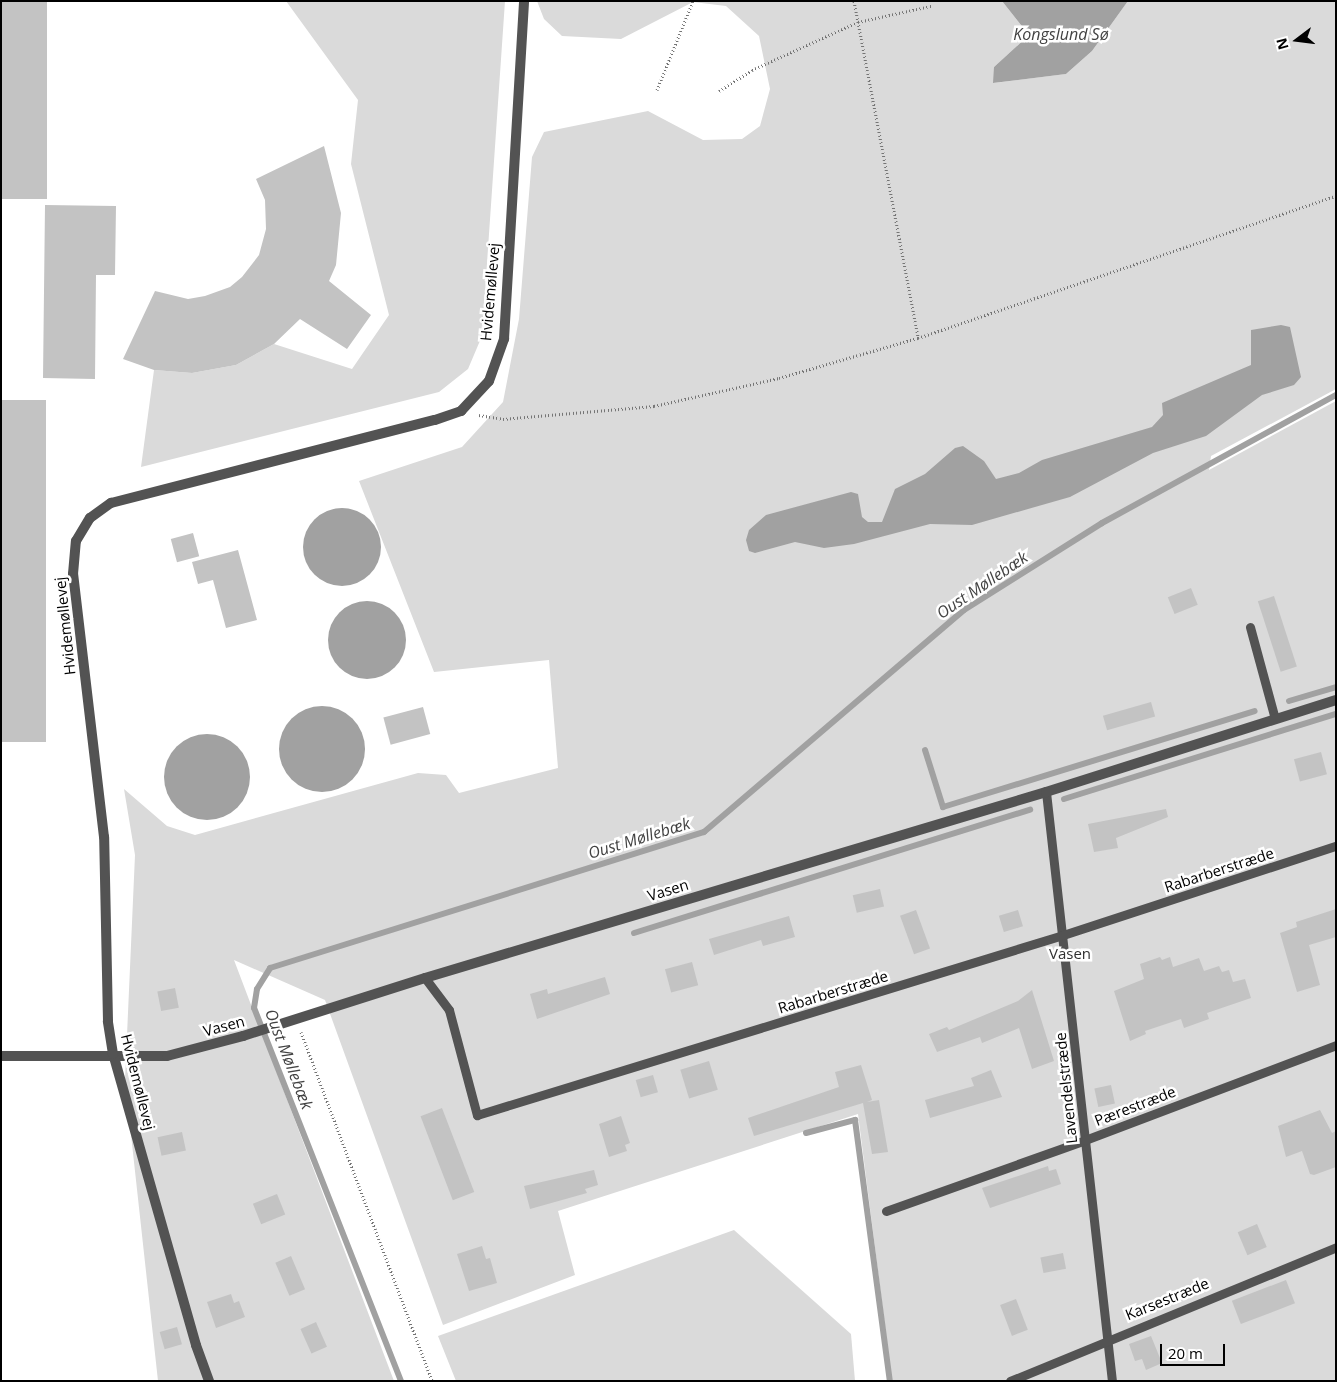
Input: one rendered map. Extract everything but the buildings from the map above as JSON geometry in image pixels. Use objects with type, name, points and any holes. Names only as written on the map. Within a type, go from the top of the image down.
[{"type":"street","name":"Hvidemøllevej","points":[[209,1381],[196,1345],[113,1054],[108,1021],[104,837],[73,574],[76,541],[90,518],[110,503],[461,411],[489,381],[504,339],[524,1]]},
{"type":"street","name":"Vasen","points":[[1,1056],[113,1054],[167,1056],[278,1027],[425,978],[1046,792],[1336,700]]},
{"type":"lane","points":[[1250,627],[1275,719]]},
{"type":"lane","name":"Lavendelstræde","points":[[1046,792],[1112,1381]]},
{"type":"lane","name":"Rabarberstræde","points":[[425,978],[449,1010],[478,1115],[1063,935],[1336,846]]},
{"type":"lane","name":"Pærestræde","points":[[886,1211],[1085,1140],[1336,1044]]},
{"type":"lane","name":"Karsestræde","points":[[1010,1381],[1108,1338],[1336,1247]]},
{"type":"path","points":[[657,90],[693,1]]},
{"type":"path","points":[[854,1],[918,338]]},
{"type":"path","points":[[719,91],[758,68],[858,22],[931,6]]},
{"type":"path","points":[[461,411],[503,419],[654,406],[779,378],[918,338],[1336,196]]},
{"type":"path","points":[[297,1021],[432,1381]]},
{"type":"green space","points":[[286,1],[505,1],[482,336],[468,369],[439,392],[141,467],[154,370],[192,373],[236,365],[274,344],[352,369],[389,315],[351,164],[358,100]]},
{"type":"green space","points":[[537,1],[1002,1],[1029,35],[994,67],[994,83],[1066,74],[1092,51],[1128,1],[1336,1],[1336,389],[1211,456],[1209,470],[1336,401],[1336,1381],[892,1381],[858,1114],[558,1211],[575,1275],[443,1325],[325,1000],[234,960],[394,1381],[158,1381],[125,1080],[135,855],[124,789],[167,826],[195,835],[418,773],[446,775],[459,793],[558,768],[549,660],[434,672],[359,481],[462,447],[503,402],[519,319],[532,157],[544,132],[648,111],[703,140],[742,139],[760,126],[770,89],[759,36],[726,6],[693,2],[621,39],[562,36],[544,19]]},
{"type":"green space","points":[[734,1230],[851,1334],[855,1381],[456,1381],[438,1336]]},
{"type":"water","name":"Kongslund Sø","points":[[1002,1],[1128,1],[1092,51],[1066,74],[993,83],[994,67],[1029,35]]},
{"type":"water","points":[[1281,325],[1290,327],[1301,377],[1294,385],[1262,395],[1206,436],[1153,453],[1070,497],[972,525],[930,524],[854,544],[824,548],[795,542],[755,553],[749,551],[746,540],[749,530],[766,515],[851,492],[858,494],[862,517],[868,522],[882,522],[895,489],[925,474],[955,448],[963,446],[984,461],[996,479],[1019,473],[1042,460],[1152,427],[1163,415],[1162,403],[1251,365],[1251,330]]},
{"type":"water","points":[[334,508],[350,508],[364,514],[375,525],[381,539],[381,555],[375,569],[364,580],[350,586],[334,586],[320,580],[309,569],[303,555],[303,539],[309,525],[320,514]]},
{"type":"water","points":[[359,601],[375,601],[389,607],[400,618],[406,632],[406,648],[400,662],[389,673],[375,679],[359,679],[345,673],[334,662],[328,648],[328,632],[334,618],[345,607]]},
{"type":"water","points":[[322,706],[338,709],[346,713],[358,725],[362,733],[365,749],[362,765],[358,773],[346,785],[338,789],[322,792],[306,789],[298,785],[286,773],[282,765],[279,749],[282,733],[286,725],[298,713],[306,709]]},
{"type":"water","points":[[207,734],[223,737],[231,741],[243,753],[247,761],[250,777],[247,793],[243,801],[231,813],[223,817],[207,820],[191,817],[183,813],[171,801],[167,793],[164,777],[167,761],[171,753],[183,741],[191,737]]},
{"type":"waterway","name":"Oust Møllebæk","points":[[401,1381],[254,1008],[257,989],[270,968],[704,832],[964,610],[1102,523],[1336,395]]},
{"type":"waterway","points":[[1289,701],[1336,687]]},
{"type":"waterway","points":[[925,750],[943,807],[1255,711]]},
{"type":"waterway","points":[[1064,799],[1336,714]]},
{"type":"waterway","points":[[634,933],[1030,810]]},
{"type":"waterway","points":[[806,1133],[855,1120],[890,1381]]}]
